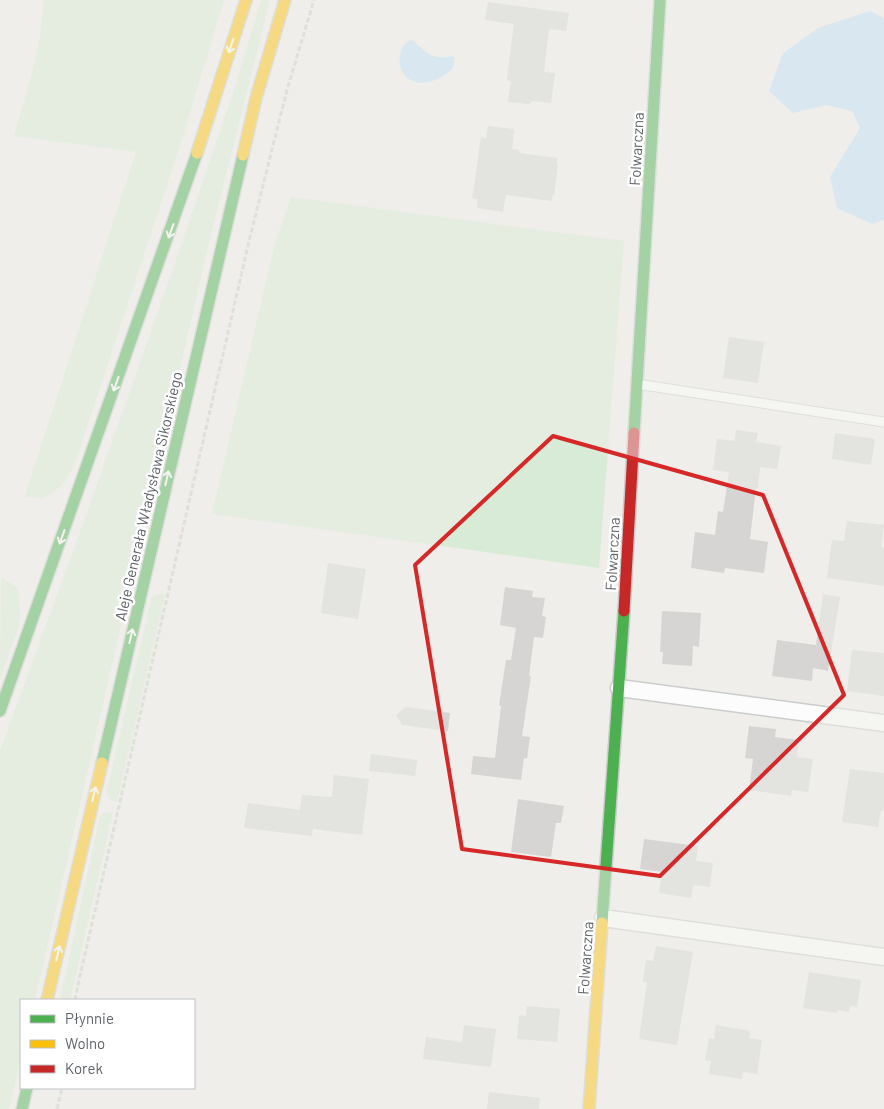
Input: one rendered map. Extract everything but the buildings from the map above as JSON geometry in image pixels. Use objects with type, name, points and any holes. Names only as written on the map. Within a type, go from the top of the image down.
[{"type":"main road","points":[[0,711],[184,194],[246,0]]},
{"type":"main road","name":"Aleje Generała Władysława Sikorskiego","points":[[47,999],[256,98],[285,0]]},
{"type":"main road","name":"Folwarczna","points":[[589,1109],[618,688],[660,0]]},
{"type":"main road","points":[[22,1109],[27,1089]]},
{"type":"street","points":[[618,688],[884,723]]},
{"type":"street","points":[[603,918],[884,958]]},
{"type":"lane","points":[[637,384],[884,422]]},
{"type":"path","points":[[75,999],[250,237],[287,90],[314,0]]},
{"type":"path","points":[[57,1109],[62,1089]]},
{"type":"highlighted area","points":[[553,436],[763,495],[844,695],[660,876],[462,849],[415,565]]},
{"type":"green space","points":[[43,0],[224,0],[182,139],[78,454],[65,480],[56,490],[43,499],[25,496],[136,152],[14,136],[37,52]]},
{"type":"green space","points":[[261,0],[270,0],[209,242],[35,999],[20,999],[20,1062],[9,1109],[0,1109],[0,751],[83,524],[233,93]]},
{"type":"green space","points":[[291,197],[624,241],[599,568],[212,514],[275,243]]},
{"type":"green space","points":[[1,577],[18,588],[20,612],[19,626],[0,679]]},
{"type":"green space","points":[[162,593],[165,594],[117,802],[111,800],[106,794],[152,597]]},
{"type":"green space","points":[[108,812],[113,813],[70,999],[60,999],[100,816]]},
{"type":"water","points":[[870,11],[884,18],[884,220],[872,224],[837,208],[830,177],[860,128],[852,111],[826,105],[793,113],[769,91],[783,53],[818,28]]},
{"type":"water","points":[[412,40],[434,56],[452,56],[455,58],[453,68],[442,77],[427,82],[420,83],[407,77],[402,71],[400,58],[402,48]]},
{"type":"traffic: fast","points":[[634,433],[660,0]]},
{"type":"traffic: fast","points":[[0,711],[197,153]]},
{"type":"traffic: fast","points":[[102,763],[243,155]]},
{"type":"traffic: fast","points":[[602,923],[624,611]]},
{"type":"traffic: fast","points":[[22,1109],[27,1089]]},
{"type":"traffic: slow","points":[[197,153],[246,0]]},
{"type":"traffic: slow","points":[[243,155],[256,98],[285,0]]},
{"type":"traffic: slow","points":[[47,999],[102,763]]},
{"type":"traffic: slow","points":[[589,1109],[602,923]]},
{"type":"traffic: jam","points":[[624,611],[634,433]]}]
